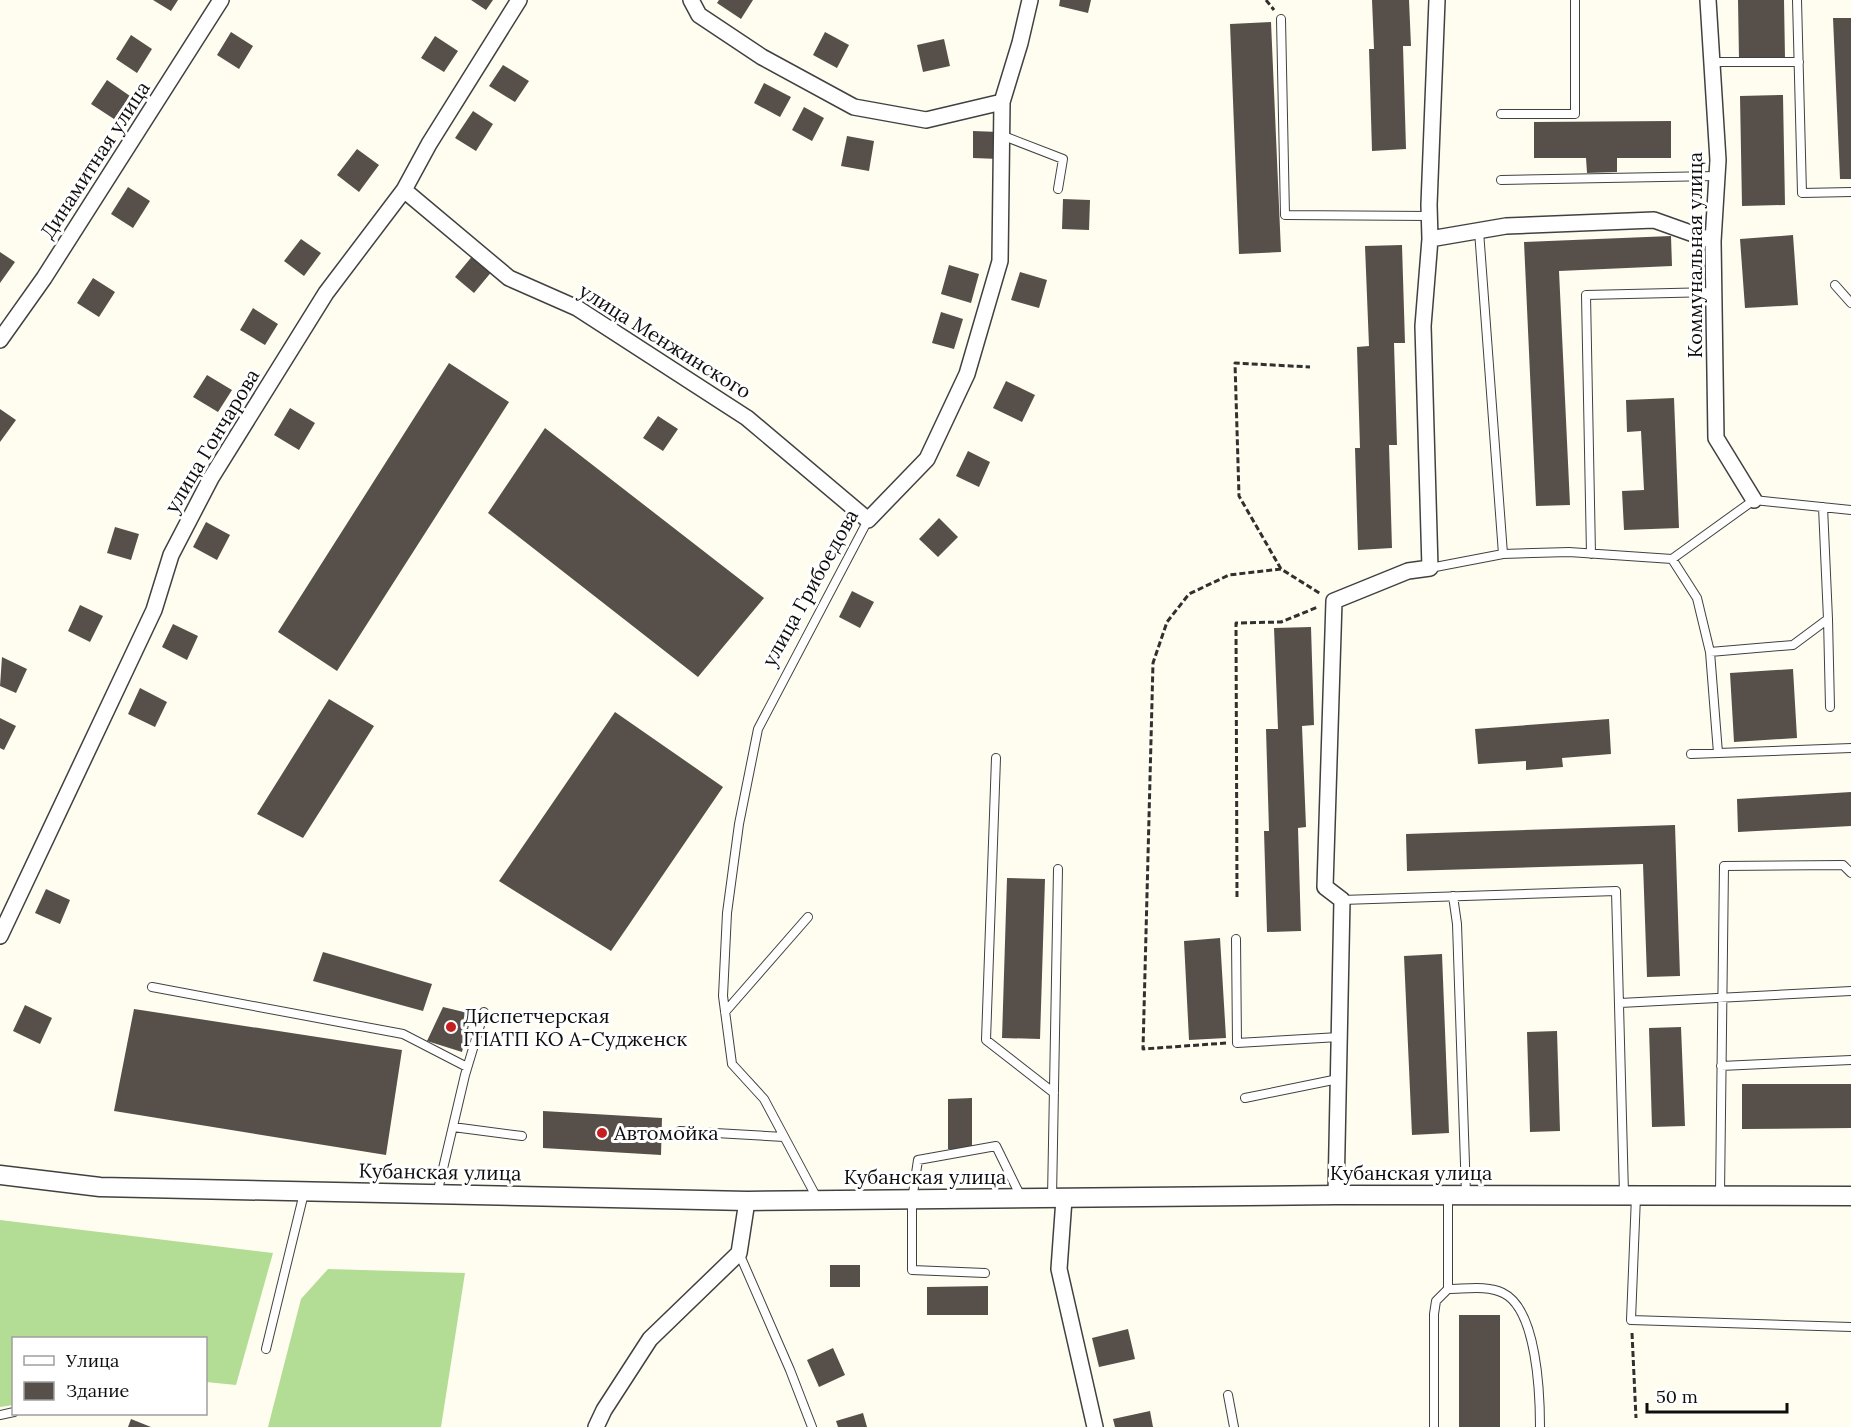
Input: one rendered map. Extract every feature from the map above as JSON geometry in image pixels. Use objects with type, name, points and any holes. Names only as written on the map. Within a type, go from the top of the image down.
[{"type":"street","name":"Динамитная улица","points":[[0,340],[44,278],[221,0]]},
{"type":"street","name":"улица Гончарова","points":[[0,936],[154,610],[171,555],[211,478],[326,293],[404,190],[429,144],[519,0]]},
{"type":"street","points":[[690,0],[699,15],[762,57],[854,107],[926,120],[1002,102]]},
{"type":"street","name":"улица Грибоедова","points":[[868,520],[927,459],[967,374],[1000,261],[1002,102],[1030,0]]},
{"type":"street","points":[[1336,1195],[1342,900],[1325,887],[1334,601],[1408,571],[1430,568],[1423,326],[1430,239],[1437,0]]},
{"type":"street","name":"Коммунальная улица","points":[[1708,0],[1717,176],[1713,241],[1716,438],[1754,500]]},
{"type":"street","name":"улица Менжинского","points":[[404,190],[509,278],[578,308],[747,418],[868,520]]},
{"type":"street","points":[[1430,239],[1506,226],[1654,220],[1713,241]]},
{"type":"street","name":"Кубанская улица","points":[[0,1175],[100,1187],[747,1201],[1336,1195],[1851,1196]]},
{"type":"street","points":[[1058,1199],[1059,1269],[1095,1427]]},
{"type":"street","points":[[596,1427],[604,1410],[650,1339],[739,1253],[747,1201]]},
{"type":"lane","points":[[1502,114],[1575,114],[1575,0]]},
{"type":"lane","points":[[1797,0],[1802,193],[1851,192]]},
{"type":"lane","points":[[1281,19],[1286,215],[1429,216]]},
{"type":"lane","points":[[1712,62],[1799,62]]},
{"type":"lane","points":[[1001,135],[1063,159],[1058,189]]},
{"type":"lane","points":[[1501,180],[1717,176]]},
{"type":"lane","points":[[1479,231],[1503,554]]},
{"type":"lane","points":[[1835,285],[1851,303]]},
{"type":"lane","points":[[1591,554],[1586,295],[1714,292]]},
{"type":"lane","points":[[1430,568],[1503,554],[1591,554],[1672,559],[1754,500],[1851,510]]},
{"type":"lane","points":[[1822,507],[1830,706]]},
{"type":"lane","name":"улица Грибоедова","points":[[819,1200],[764,1099],[732,1064],[723,996],[727,913],[738,824],[758,729],[868,520]]},
{"type":"lane","points":[[1672,559],[1697,598],[1710,652],[1718,753]]},
{"type":"lane","points":[[1710,652],[1793,645],[1828,619]]},
{"type":"lane","points":[[1691,754],[1851,748]]},
{"type":"lane","points":[[996,758],[986,1040],[1054,1093]]},
{"type":"lane","points":[[1720,1196],[1724,866],[1843,865],[1851,873]]},
{"type":"lane","points":[[1058,869],[1054,1093],[1058,1199]]},
{"type":"lane","points":[[1342,900],[1616,891],[1630,1196],[1631,1320],[1851,1327]]},
{"type":"lane","points":[[1434,1427],[1434,1314],[1436,1301],[1448,1289],[1457,1195],[1457,924],[1453,896]]},
{"type":"lane","points":[[725,1012],[808,917]]},
{"type":"lane","points":[[1236,939],[1237,1043],[1339,1037]]},
{"type":"lane","points":[[152,987],[403,1034],[467,1067]]},
{"type":"lane","points":[[1620,1003],[1851,991]]},
{"type":"lane","points":[[437,1195],[467,1067],[484,1012]]},
{"type":"lane","points":[[1722,1066],[1851,1060]]},
{"type":"lane","points":[[1245,1098],[1338,1079]]},
{"type":"lane","points":[[453,1127],[522,1136]]},
{"type":"lane","points":[[680,1131],[784,1137]]},
{"type":"lane","points":[[986,1273],[912,1270],[912,1200],[918,1160],[996,1146],[1022,1199]]},
{"type":"lane","points":[[266,1349],[304,1191]]},
{"type":"lane","points":[[739,1253],[812,1427]]},
{"type":"lane","points":[[1448,1289],[1494,1289],[1513,1300],[1521,1311],[1537,1372],[1540,1427]]},
{"type":"lane","points":[[1228,1395],[1234,1427]]},
{"type":"path","points":[[1310,367],[1235,363],[1239,496],[1281,569],[1334,601]]},
{"type":"path","points":[[1237,1043],[1143,1048],[1153,663],[1167,622],[1189,594],[1229,576],[1281,569]]},
{"type":"path","points":[[1237,897],[1236,623],[1281,622],[1334,601]]},
{"type":"path","points":[[1631,1320],[1636,1418]]},
{"type":"green space","points":[[0,1220],[273,1253],[236,1385],[207,1382],[207,1337],[12,1337],[12,1405],[0,1407]]},
{"type":"green space","points":[[328,1269],[465,1273],[441,1427],[268,1427],[301,1299]]},
{"type":"building","points":[[153,0],[178,0],[171,11]]},
{"type":"building","points":[[471,0],[493,0],[486,10]]},
{"type":"building","points":[[719,0],[753,0],[741,19],[717,3]]},
{"type":"building","points":[[1060,0],[1091,0],[1088,13],[1059,6]]},
{"type":"building","points":[[1372,0],[1409,0],[1411,46],[1403,46],[1406,149],[1372,151],[1369,49],[1374,49]]},
{"type":"building","points":[[1738,0],[1784,0],[1785,58],[1739,59]]},
{"type":"building","points":[[1833,18],[1851,18],[1851,179],[1840,179]]},
{"type":"building","points":[[1271,22],[1281,252],[1239,254],[1230,24]]},
{"type":"building","points":[[231,32],[253,46],[239,69],[217,55]]},
{"type":"building","points":[[825,32],[849,45],[837,68],[813,55]]},
{"type":"building","points":[[131,35],[152,49],[137,73],[116,59]]},
{"type":"building","points":[[435,36],[458,51],[444,72],[421,58]]},
{"type":"building","points":[[944,39],[950,66],[923,72],[917,45]]},
{"type":"building","points":[[503,65],[529,81],[515,102],[489,86]]},
{"type":"building","points":[[107,80],[130,96],[114,119],[91,104]]},
{"type":"building","points":[[764,83],[791,97],[780,117],[754,103]]},
{"type":"building","points":[[1783,95],[1785,205],[1742,206],[1740,96]]},
{"type":"building","points":[[804,107],[824,118],[812,141],[792,130]]},
{"type":"building","points":[[473,111],[493,124],[476,151],[455,138]]},
{"type":"building","points":[[1671,121],[1671,158],[1617,158],[1617,172],[1587,173],[1586,158],[1534,158],[1534,122]]},
{"type":"building","points":[[973,131],[999,132],[999,159],[973,158]]},
{"type":"building","points":[[847,136],[874,141],[869,171],[841,166]]},
{"type":"building","points":[[357,149],[379,165],[359,192],[337,175]]},
{"type":"building","points":[[128,187],[150,201],[133,228],[111,214]]},
{"type":"building","points":[[1063,199],[1090,200],[1089,230],[1062,229]]},
{"type":"building","points":[[1793,235],[1798,305],[1745,308],[1740,239]]},
{"type":"building","points":[[1671,236],[1672,266],[1559,271],[1570,505],[1536,506],[1524,242]]},
{"type":"building","points":[[301,239],[321,253],[304,276],[284,261]]},
{"type":"building","points":[[1402,245],[1405,343],[1394,343],[1397,445],[1389,445],[1392,548],[1358,550],[1355,448],[1360,448],[1357,347],[1369,346],[1365,246]]},
{"type":"building","points":[[0,252],[15,262],[0,283]]},
{"type":"building","points":[[474,254],[493,270],[474,293],[455,277]]},
{"type":"building","points":[[949,265],[979,274],[971,303],[941,294]]},
{"type":"building","points":[[1020,272],[1047,280],[1039,308],[1011,300]]},
{"type":"building","points":[[93,278],[115,292],[99,317],[77,303]]},
{"type":"building","points":[[253,308],[278,324],[265,345],[240,330]]},
{"type":"building","points":[[941,312],[963,319],[954,349],[932,343]]},
{"type":"building","points":[[449,363],[509,402],[337,671],[278,632]]},
{"type":"building","points":[[207,375],[232,390],[218,412],[193,397]]},
{"type":"building","points":[[1006,381],[1035,395],[1022,422],[993,408]]},
{"type":"building","points":[[1674,398],[1679,528],[1624,530],[1622,491],[1644,490],[1641,431],[1627,432],[1626,400]]},
{"type":"building","points":[[290,408],[315,423],[299,450],[274,435]]},
{"type":"building","points":[[0,409],[16,420],[0,442]]},
{"type":"building","points":[[658,416],[678,429],[663,451],[643,438]]},
{"type":"building","points":[[545,428],[764,598],[698,677],[488,513]]},
{"type":"building","points":[[968,451],[990,462],[979,487],[956,476]]},
{"type":"building","points":[[939,518],[958,537],[938,557],[919,539]]},
{"type":"building","points":[[206,522],[230,535],[217,560],[193,547]]},
{"type":"building","points":[[115,527],[139,534],[131,560],[107,553]]},
{"type":"building","points":[[852,591],[874,602],[860,628],[839,617]]},
{"type":"building","points":[[80,605],[103,616],[90,642],[68,631]]},
{"type":"building","points":[[173,624],[198,636],[187,660],[162,647]]},
{"type":"building","points":[[1311,627],[1314,725],[1302,726],[1306,827],[1298,828],[1301,931],[1267,932],[1264,831],[1269,831],[1266,729],[1278,729],[1274,628]]},
{"type":"building","points":[[2,657],[27,669],[16,693],[0,686]]},
{"type":"building","points":[[1793,669],[1797,738],[1734,742],[1730,673]]},
{"type":"building","points":[[140,688],[167,702],[155,727],[128,714]]},
{"type":"building","points":[[329,699],[374,726],[303,838],[257,814]]},
{"type":"building","points":[[615,712],[723,787],[611,951],[499,881]]},
{"type":"building","points":[[0,718],[16,726],[4,750],[0,748]]},
{"type":"building","points":[[1609,719],[1611,754],[1562,758],[1563,767],[1526,770],[1526,761],[1478,764],[1475,729]]},
{"type":"building","points":[[1851,792],[1851,826],[1738,832],[1737,799]]},
{"type":"building","points":[[1675,825],[1680,976],[1647,977],[1643,864],[1407,871],[1406,834]]},
{"type":"building","points":[[1007,878],[1045,879],[1040,1039],[1002,1038]]},
{"type":"building","points":[[46,889],[70,900],[60,924],[35,913]]},
{"type":"building","points":[[1220,938],[1226,1038],[1189,1040],[1184,941]]},
{"type":"building","points":[[323,952],[432,984],[423,1011],[313,981]]},
{"type":"building","points":[[1442,954],[1449,1133],[1412,1135],[1404,956]]},
{"type":"building","points":[[25,1005],[52,1018],[40,1044],[13,1031]]},
{"type":"building","name":"Диспетчерская ГПАТП КО А-Судженск","points":[[443,1007],[472,1014],[462,1052],[427,1041]]},
{"type":"building","points":[[134,1009],[402,1050],[386,1155],[114,1111]]},
{"type":"building","points":[[1681,1027],[1685,1126],[1652,1127],[1649,1028]]},
{"type":"building","points":[[1557,1031],[1560,1131],[1530,1132],[1527,1032]]},
{"type":"building","points":[[1742,1084],[1851,1084],[1851,1128],[1742,1129]]},
{"type":"building","points":[[972,1098],[972,1149],[948,1149],[948,1099]]},
{"type":"building","name":"Автомойка","points":[[543,1111],[662,1118],[661,1155],[543,1148]]},
{"type":"building","points":[[830,1265],[860,1265],[860,1287],[830,1287]]},
{"type":"building","points":[[988,1286],[988,1315],[927,1315],[927,1287]]},
{"type":"building","points":[[1459,1315],[1500,1315],[1500,1427],[1459,1427]]},
{"type":"building","points":[[1128,1329],[1135,1359],[1099,1367],[1092,1338]]},
{"type":"building","points":[[833,1348],[845,1375],[819,1387],[807,1360]]},
{"type":"building","points":[[1150,1411],[1153,1427],[1115,1427],[1113,1419]]},
{"type":"building","points":[[863,1413],[867,1427],[838,1427],[836,1421]]},
{"type":"building","points":[[131,1419],[151,1427],[128,1427]]},
{"type":"place","name":"Диспетчерская ГПАТП КО А-Судженск","points":[[451,1027]]},
{"type":"place","name":"Автомойка","points":[[602,1133]]}]
